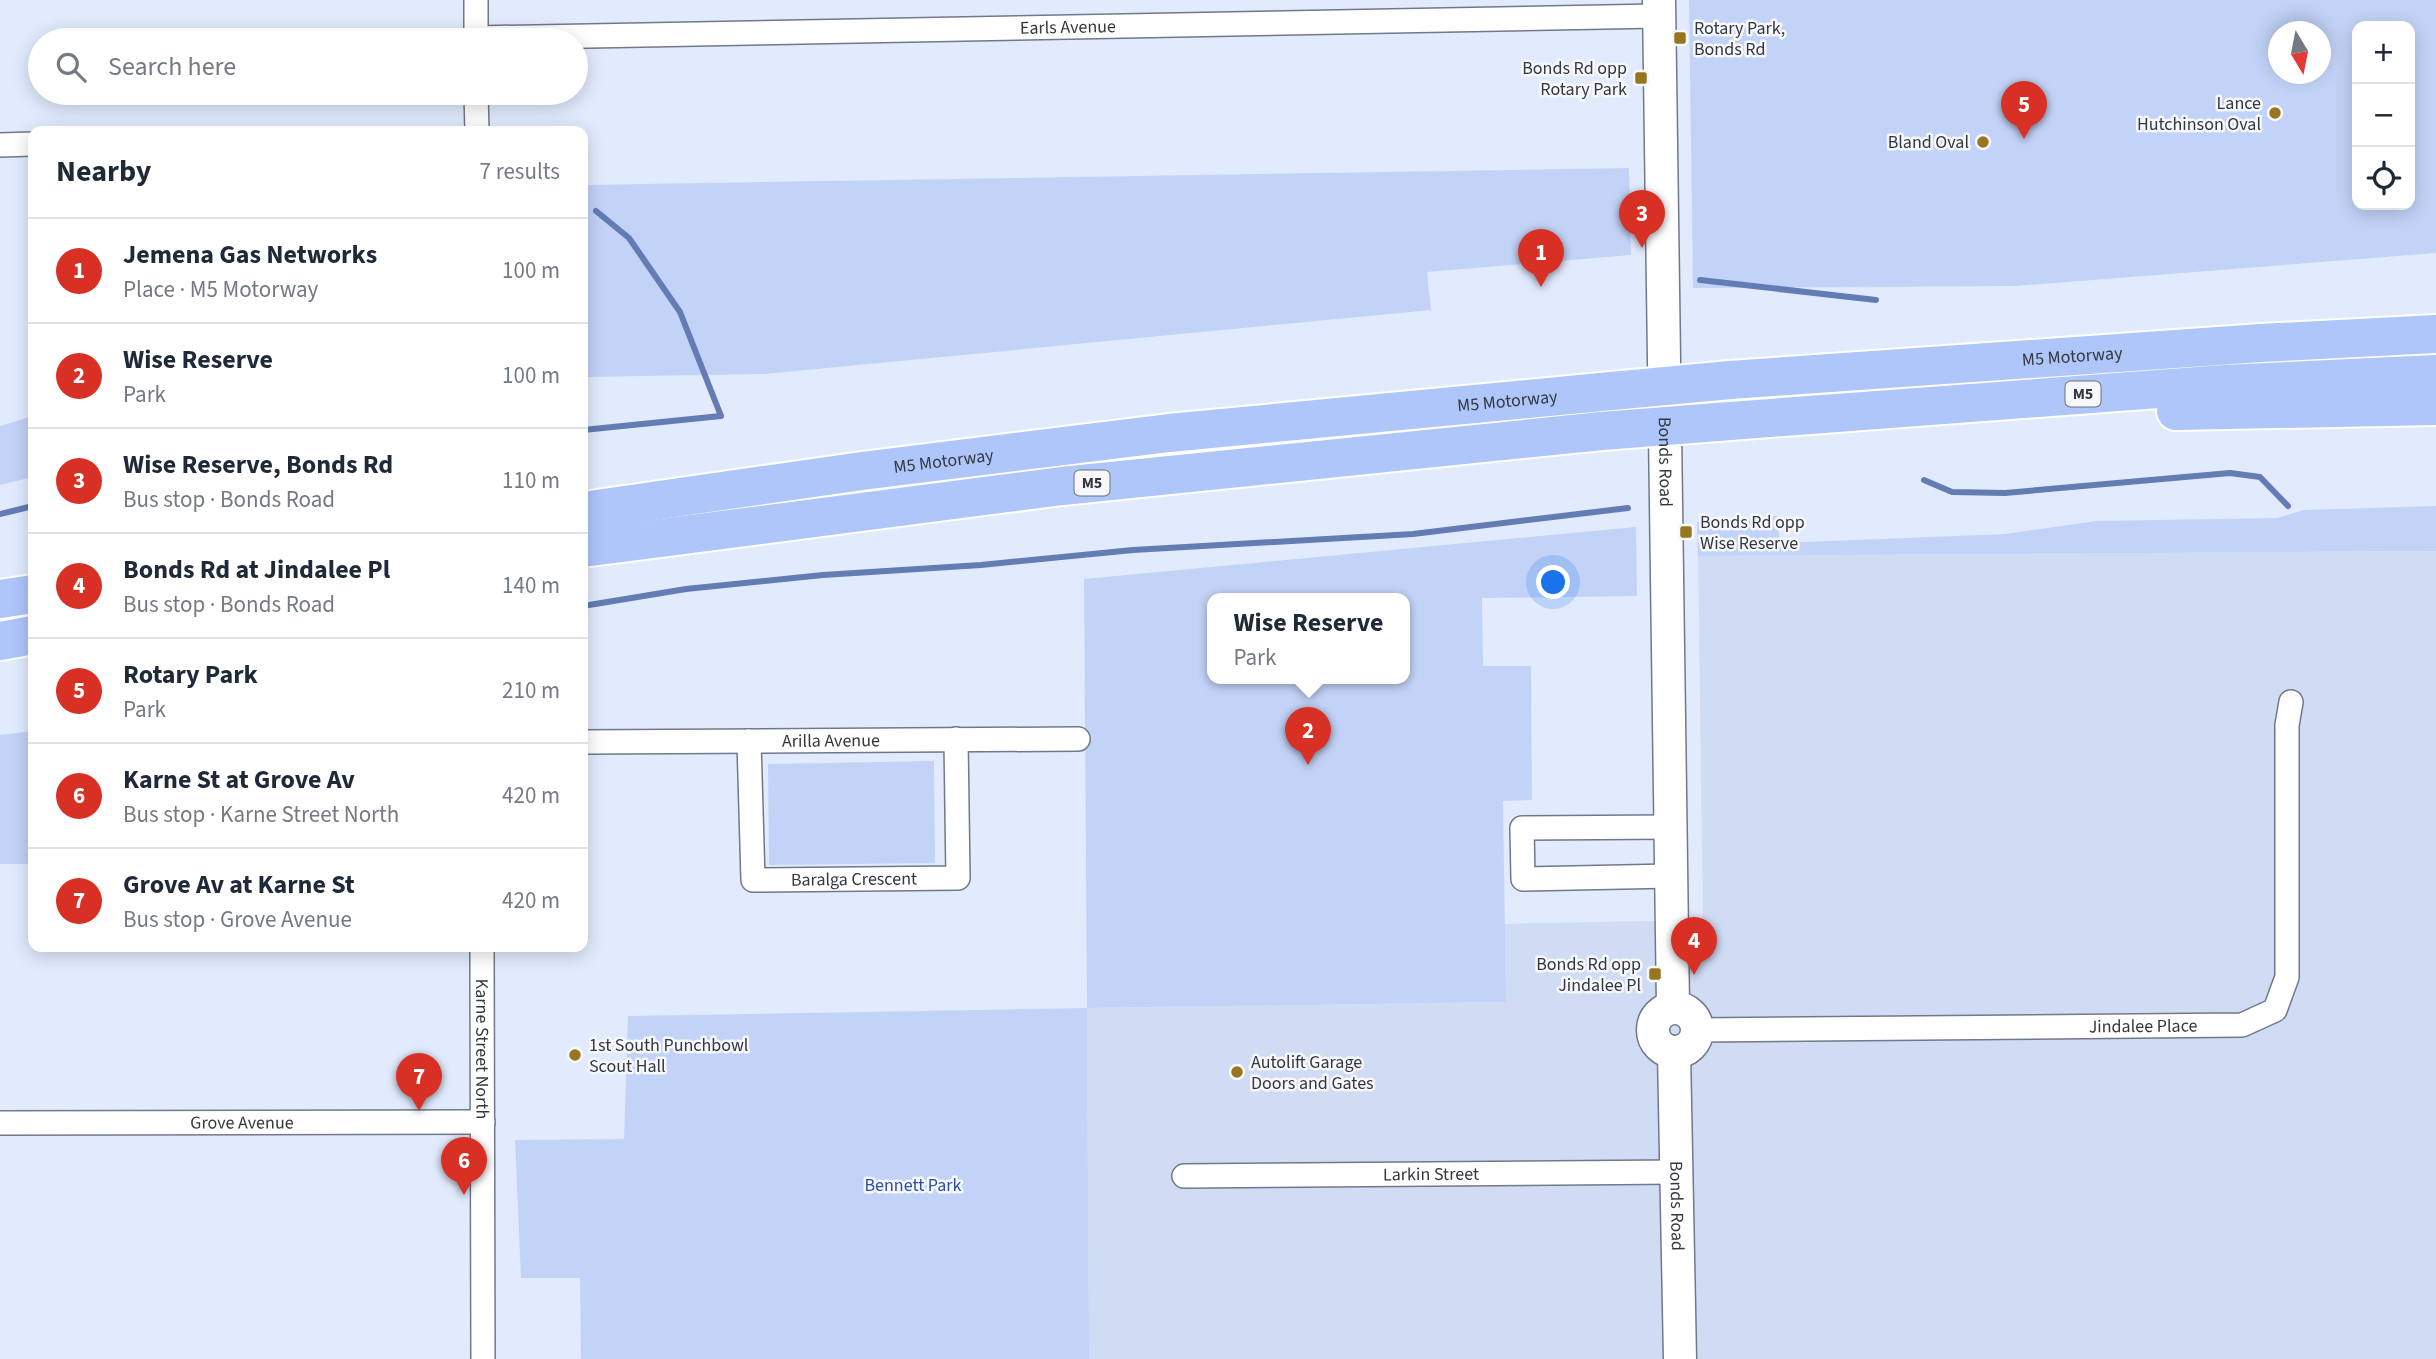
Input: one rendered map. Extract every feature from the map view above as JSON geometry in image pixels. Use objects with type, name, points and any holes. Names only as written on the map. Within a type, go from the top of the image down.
[{"type":"highway","name":"M5","points":[[2261,342],[2436,317]]},
{"type":"highway","name":"M5 Motorway","points":[[588,510],[862,471],[1169,433],[1730,380],[2261,342],[2436,334]]},
{"type":"highway","name":"M5","points":[[588,547],[1062,486],[1602,431],[2225,383],[2436,374]]},
{"type":"highway","name":"M5","points":[[1730,421],[2436,406]]},
{"type":"highway","points":[[0,599],[28,595]]},
{"type":"highway","points":[[0,641],[28,636]]},
{"type":"main road","name":"Bonds Road","points":[[1659,8],[1673,1007]]},
{"type":"main road","points":[[1673,1007],[1681,1008],[1693,1016],[1697,1030],[1693,1043],[1674,1052],[1660,1047],[1653,1034],[1655,1019],[1666,1009],[1673,1007]]},
{"type":"main road","name":"Bonds Road","points":[[1674,1052],[1680,1359]]},
{"type":"street","points":[[476,0],[476,28]]},
{"type":"street","name":"Earls Avenue","points":[[588,36],[1659,8]]},
{"type":"street","points":[[476,105],[477,126]]},
{"type":"street","points":[[0,145],[28,144]]},
{"type":"street","name":"Jindalee Place","points":[[1697,1030],[2242,1024],[2275,1010],[2287,977],[2287,725],[2291,702]]},
{"type":"street","name":"Baralga Crescent","points":[[749,741],[752,880],[958,878],[956,739]]},
{"type":"street","name":"Arilla Avenue","points":[[588,742],[1079,739]]},
{"type":"street","points":[[1671,827],[1522,828],[1523,879],[1672,876]]},
{"type":"street","name":"Karne Street North","points":[[482,952],[483,1359]]},
{"type":"street","name":"Grove Avenue","points":[[0,1123],[483,1122]]},
{"type":"street","name":"Larkin Street","points":[[1184,1176],[1677,1172]]},
{"type":"shaded area","points":[[2436,551],[2436,1359],[1089,1359],[1087,1008],[1506,1002],[1505,924],[1703,920],[1698,556]]},
{"type":"green space","points":[[1689,0],[2436,0],[2436,253],[2016,286],[1693,288]]},
{"type":"green space","points":[[1629,168],[1631,255],[1427,272],[1431,310],[764,374],[588,377],[588,185]]},
{"type":"green space","points":[[28,418],[28,478],[0,485],[0,426]]},
{"type":"green space","points":[[2436,506],[2436,551],[1698,556],[1697,522],[1777,516],[1780,543],[2005,534],[2096,521],[2277,518],[2304,510]]},
{"type":"green space","points":[[1636,527],[1637,596],[1482,598],[1483,666],[1531,666],[1532,800],[1503,801],[1506,1002],[1087,1008],[1084,579]]},
{"type":"green space","points":[[28,732],[28,864],[0,864],[0,735]]},
{"type":"green space","points":[[934,761],[935,863],[769,865],[768,764]]},
{"type":"green space","name":"Bennett Park","points":[[1087,1008],[1089,1359],[581,1359],[580,1278],[521,1278],[515,1140],[624,1139],[628,1016]]},
{"type":"waterway","points":[[588,429],[721,416],[680,312],[629,238],[596,211]]},
{"type":"waterway","points":[[1700,280],[1876,300]]},
{"type":"waterway","points":[[1924,480],[1952,492],[2005,493],[2230,473],[2260,477],[2288,506]]},
{"type":"waterway","points":[[0,514],[28,507]]},
{"type":"waterway","points":[[588,605],[686,589],[823,575],[981,565],[1133,550],[1413,534],[1628,508]]},
{"type":"place","name":"Rotary Park, Bonds Rd","points":[[1680,38]]},
{"type":"place","name":"Bonds Rd opp Rotary Park","points":[[1641,78]]},
{"type":"place","name":"Lance Hutchinson Oval","points":[[2275,113]]},
{"type":"place","name":"Rotary Park","points":[[2024,139]]},
{"type":"place","name":"Bland Oval","points":[[1983,142]]},
{"type":"place","name":"Wise Reserve, Bonds Rd","points":[[1642,248]]},
{"type":"place","name":"Jemena Gas Networks","points":[[1541,287]]},
{"type":"place","name":"Bonds Rd opp Wise Reserve","points":[[1686,532]]},
{"type":"place","name":"Wise Reserve","points":[[1308,765]]},
{"type":"place","name":"Bonds Rd opp Jindalee Pl","points":[[1655,974]]},
{"type":"place","name":"Bonds Rd at Jindalee Pl","points":[[1694,975]]},
{"type":"place","name":"1st South Punchbowl Scout Hall","points":[[575,1055]]},
{"type":"place","name":"Autolift Garage Doors and Gates","points":[[1237,1072]]},
{"type":"place","name":"Grove Av at Karne St","points":[[419,1111]]},
{"type":"place","name":"Karne St at Grove Av","points":[[464,1195]]}]
